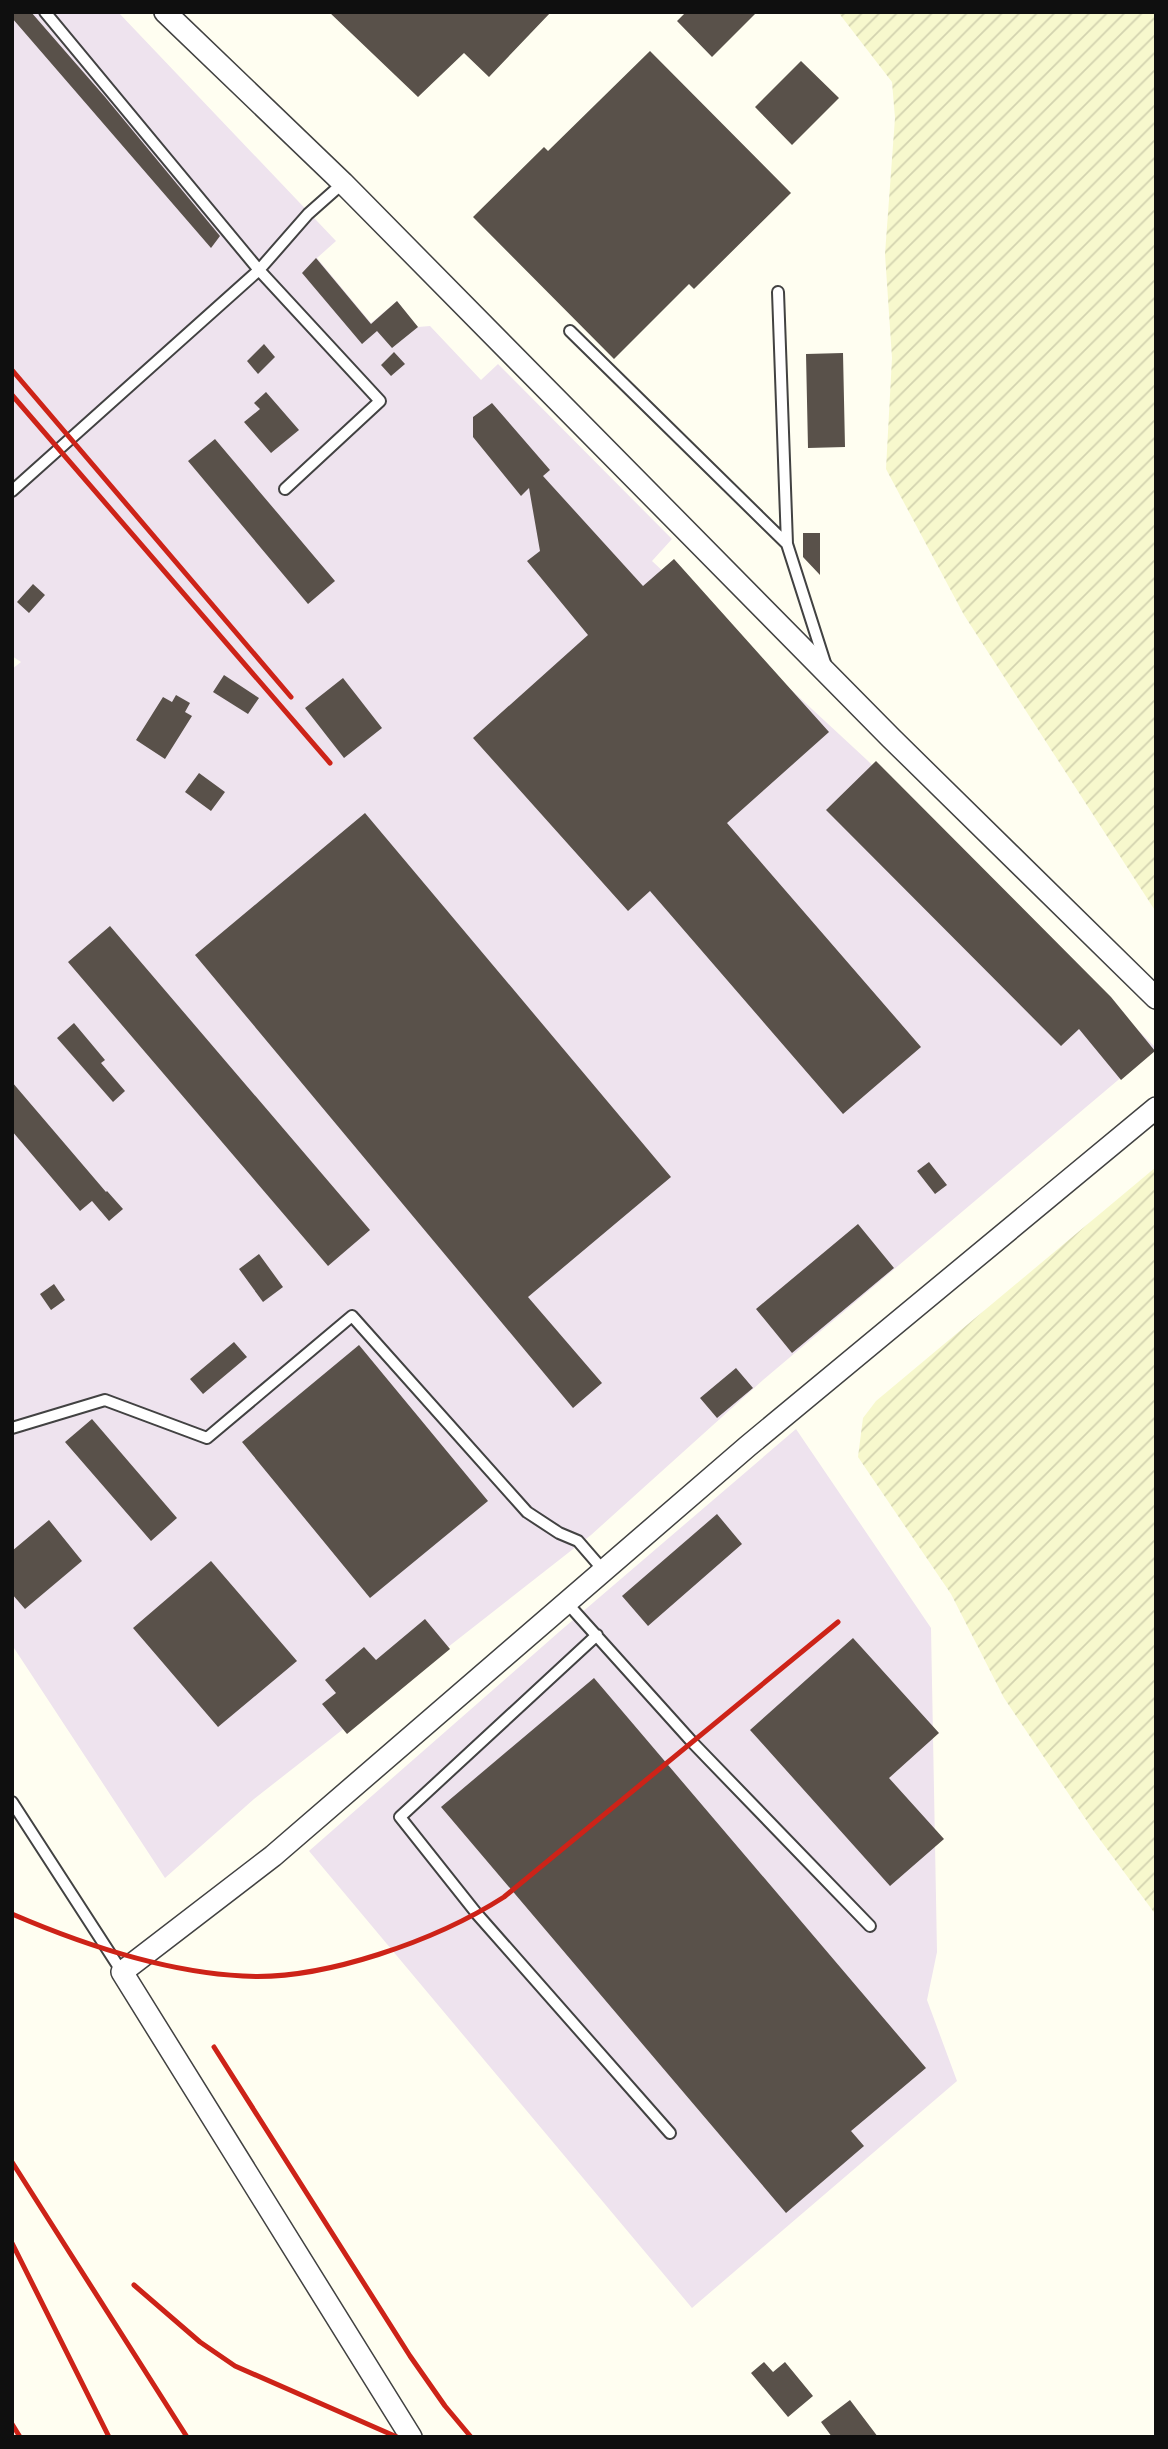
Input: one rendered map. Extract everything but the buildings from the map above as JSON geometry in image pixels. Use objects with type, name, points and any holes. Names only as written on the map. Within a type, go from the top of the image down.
[{"type":"street","points":[[166,12],[343,183],[829,675],[1156,998]]},
{"type":"street","points":[[411,2437],[122,1972],[273,1856],[748,1447],[1156,1108]]},
{"type":"lane","points":[[45,12],[258,270],[380,401],[285,489]]},
{"type":"lane","points":[[12,491],[258,270],[308,214],[343,183]]},
{"type":"lane","points":[[778,292],[787,544],[829,675]]},
{"type":"lane","points":[[570,331],[787,544]]},
{"type":"lane","points":[[12,1428],[105,1400],[207,1438],[352,1316],[527,1512],[559,1534],[578,1541],[604,1571]]},
{"type":"lane","points":[[567,1603],[694,1742],[870,1926]]},
{"type":"lane","points":[[597,1635],[400,1816],[477,1914],[670,2133]]},
{"type":"lane","points":[[12,1802],[122,1972]]},
{"type":"shaded area","points":[[12,12],[118,12],[336,241],[317,258],[371,323],[397,301],[418,327],[430,326],[481,380],[498,364],[672,539],[652,561],[867,760],[1156,1048],[763,1380],[591,1535],[254,1799],[165,1878],[12,1645],[12,669],[21,662],[12,656]]},
{"type":"shaded area","points":[[796,1429],[931,1628],[937,1952],[927,2000],[957,2081],[692,2308],[309,1851]]},
{"type":"green space","points":[[838,12],[1156,12],[1156,912],[964,615],[886,469],[892,358],[885,254],[895,118],[892,82]]},
{"type":"green space","points":[[1156,1167],[1156,1915],[1095,1833],[1004,1698],[951,1594],[858,1457],[863,1418],[876,1401]]},
{"type":"railway","points":[[12,370],[291,697]]},
{"type":"railway","points":[[12,395],[330,763]]},
{"type":"railway","points":[[12,1914],[67,1936],[154,1963],[243,1976],[308,1972],[343,1965],[413,1942],[477,1913],[504,1897],[838,1622]]},
{"type":"railway","points":[[214,2047],[410,2356],[445,2406],[471,2437]]},
{"type":"railway","points":[[12,2162],[187,2437]]},
{"type":"railway","points":[[12,2243],[109,2437]]},
{"type":"railway","points":[[134,2285],[200,2342],[235,2366],[397,2437]]},
{"type":"railway","points":[[12,2424],[20,2437]]}]
